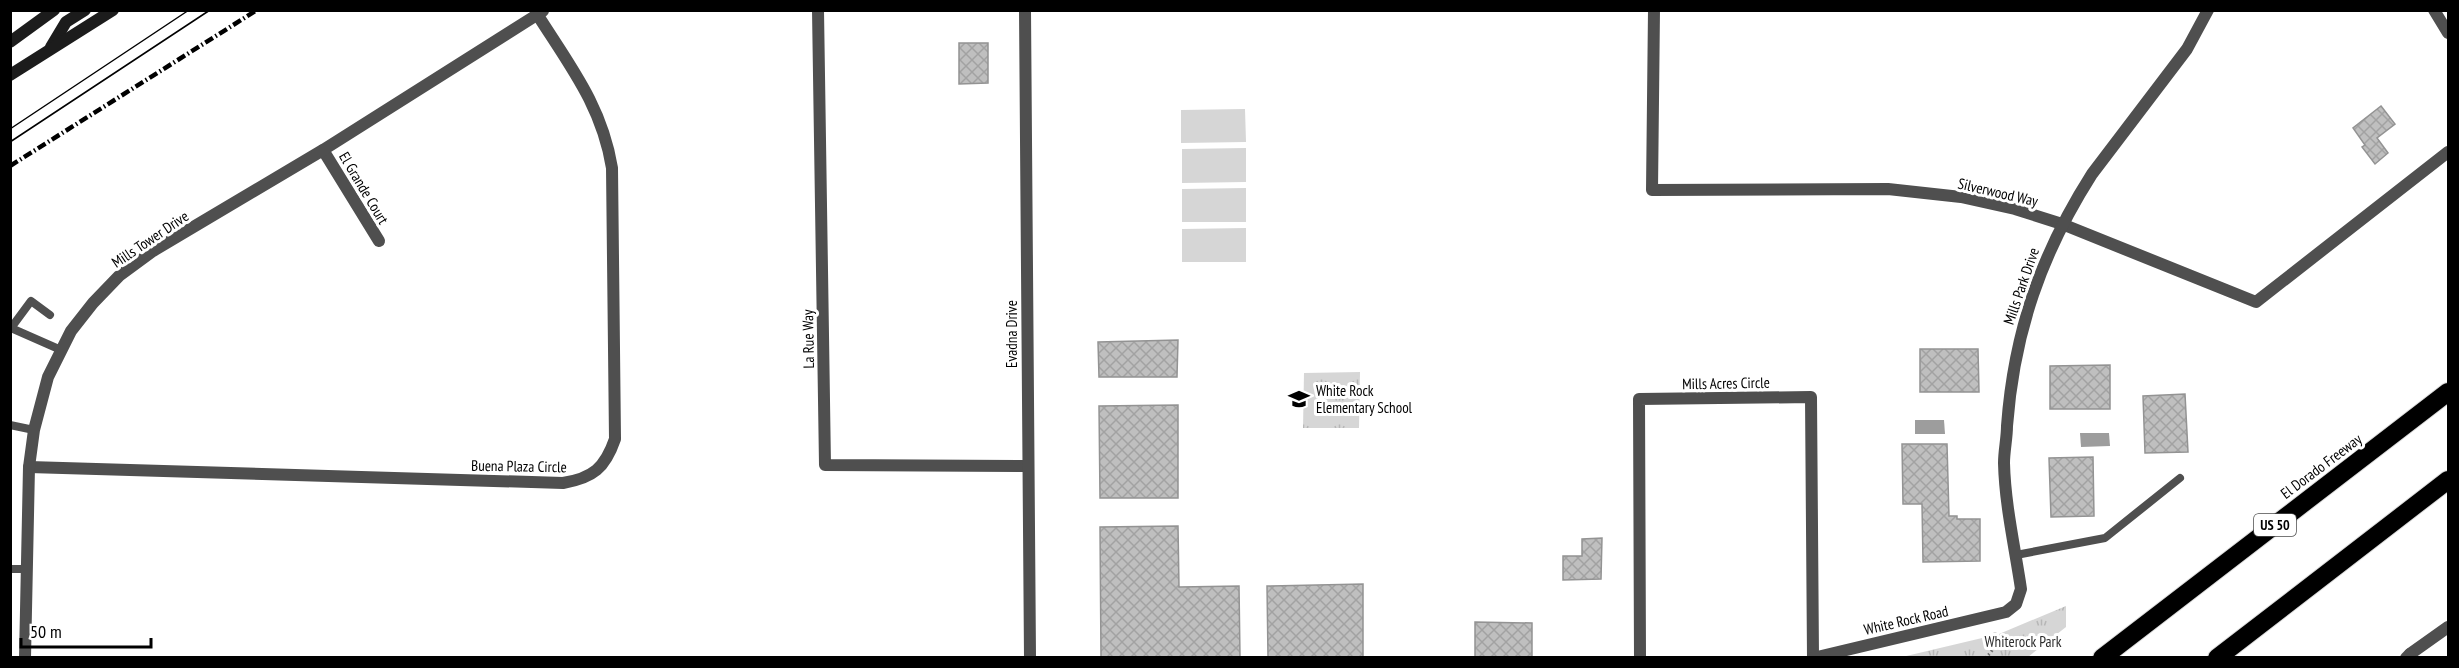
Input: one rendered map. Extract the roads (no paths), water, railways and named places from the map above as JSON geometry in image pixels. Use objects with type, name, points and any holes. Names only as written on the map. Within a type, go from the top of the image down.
[{"type":"highway","name":"El Dorado Freeway","points":[[2102,657],[2448,392]]},
{"type":"highway","points":[[2217,657],[2448,480]]},
{"type":"main road","points":[[10,42],[54,10]]},
{"type":"main road","points":[[48,51],[66,22],[85,10]]},
{"type":"main road","points":[[10,75],[113,10]]},
{"type":"street","name":"La Rue Way","points":[[818,10],[825,465],[1027,466]]},
{"type":"street","name":"Evadna Drive","points":[[1025,10],[1030,657]]},
{"type":"street","name":"Silverwood Way","points":[[1654,10],[1652,190],[1888,189],[1961,197],[2015,209],[2062,224],[2256,302],[2448,152]]},
{"type":"street","name":"Mills Park Drive","points":[[2006,612],[2016,604],[2022,589],[2004,462],[2010,390],[2024,319],[2040,270],[2062,224],[2092,174],[2187,49],[2208,10]]},
{"type":"street","points":[[2434,10],[2448,33]]},
{"type":"street","name":"Mills Tower Drive","points":[[25,657],[30,468],[34,430],[48,377],[78,321],[119,276],[153,251],[323,150],[540,12]]},
{"type":"street","name":"Buena Plaza Circle","points":[[30,468],[563,483],[581,480],[597,471],[609,457],[615,439],[612,168],[604,129],[597,110],[540,12]]},
{"type":"street","name":"El Grande Court","points":[[323,150],[379,241]]},
{"type":"street","name":"Mills Acres Circle","points":[[1640,657],[1639,399],[1811,397],[1813,657]]},
{"type":"street","name":"White Rock Road","points":[[1813,657],[2006,612]]},
{"type":"street","points":[[2410,657],[2448,627]]},
{"type":"lane","points":[[50,315],[31,301],[11,328],[62,350]]},
{"type":"lane","points":[[10,425],[34,430]]},
{"type":"lane","points":[[2016,555],[2105,538],[2180,478]]},
{"type":"lane","points":[[10,569],[27,569]]},
{"type":"tram line","points":[[10,129],[189,10]]},
{"type":"tram line","points":[[10,142],[210,10]]},
{"type":"railway","points":[[10,166],[257,10]]},
{"type":"place","name":"White Rock Elementary School","points":[[1299,399]]},
{"type":"park label","name":"Whiterock Park","points":[[2023,641]]}]
